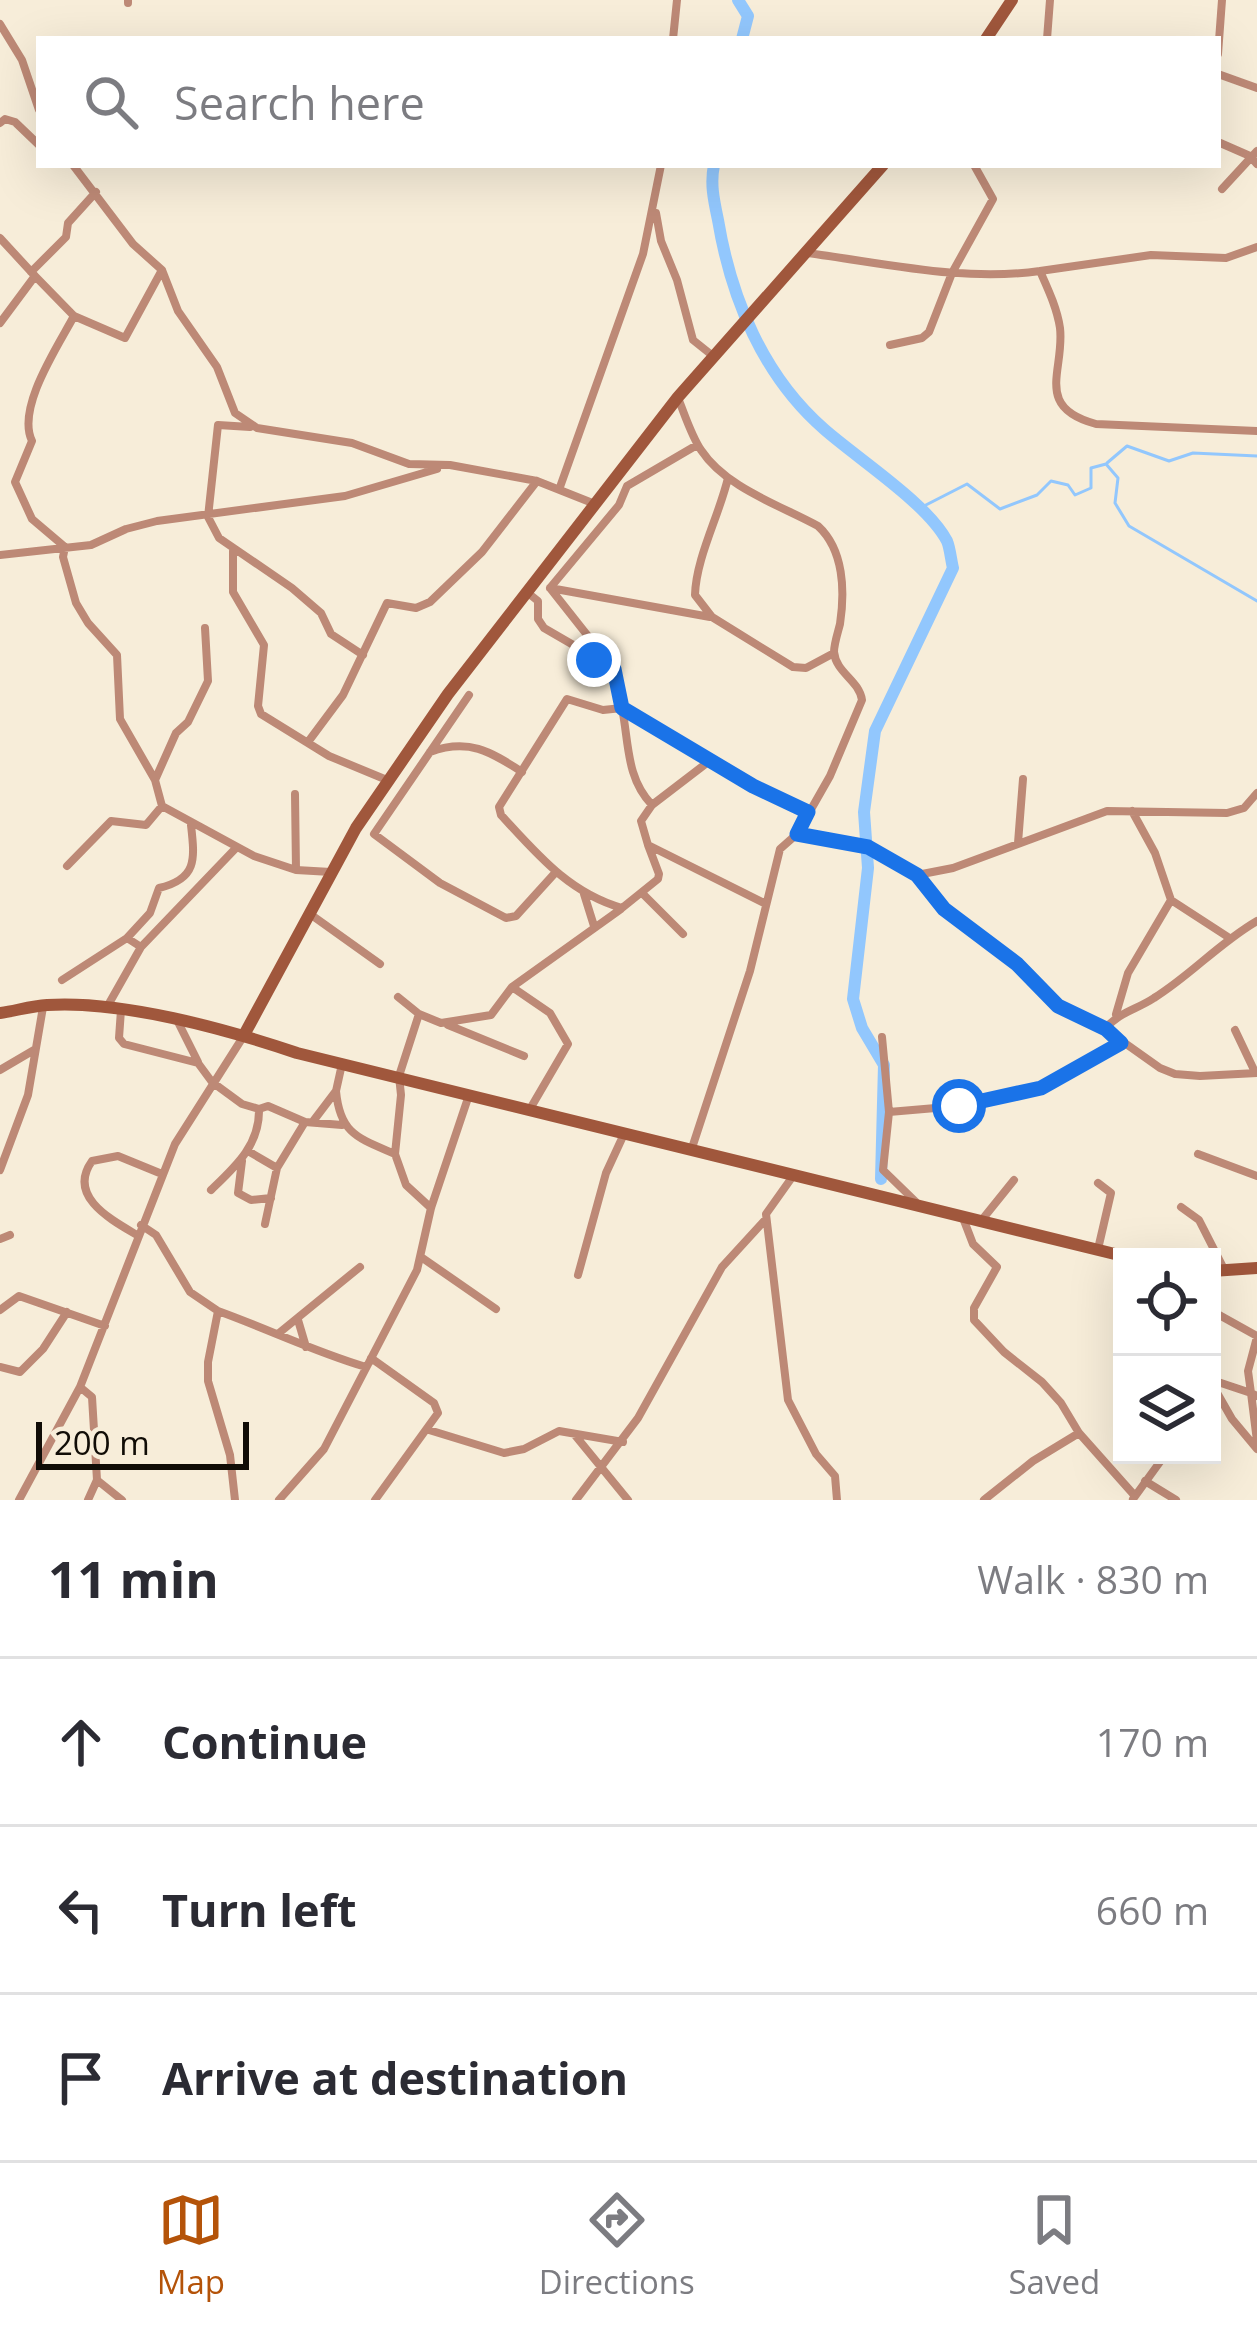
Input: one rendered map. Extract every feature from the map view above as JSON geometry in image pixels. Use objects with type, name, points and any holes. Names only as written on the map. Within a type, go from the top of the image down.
[{"type":"street","points":[[673,36],[677,0]]},
{"type":"street","points":[[988,36],[1012,0]]},
{"type":"street","points":[[1048,36],[1049,0]]},
{"type":"street","points":[[1219,36],[1222,0]]},
{"type":"street","points":[[0,24],[22,60],[36,101]]},
{"type":"street","points":[[1221,75],[1257,88]]},
{"type":"street","points":[[0,123],[5,119],[15,122],[36,142]]},
{"type":"street","points":[[1221,143],[1255,157],[1222,189]]},
{"type":"street","points":[[76,168],[133,244],[162,270],[178,311],[217,367],[235,413],[257,428]]},
{"type":"street","points":[[560,487],[643,254],[660,168]]},
{"type":"street","points":[[19,1500],[80,1388],[141,1225],[193,1111],[244,1035],[331,872],[389,777],[678,397],[880,168]]},
{"type":"street","points":[[890,345],[929,332],[952,274],[992,199],[976,168]]},
{"type":"street","points":[[0,323],[33,274],[66,237],[68,223],[96,192]]},
{"type":"street","points":[[655,193],[658,231],[693,340],[714,357]]},
{"type":"street","points":[[0,238],[74,316],[125,338],[162,270]]},
{"type":"street","points":[[805,253],[995,276],[1151,255],[1226,258],[1257,247]]},
{"type":"street","points":[[1040,272],[1060,328],[1053,382],[1073,414],[1096,424],[1257,431]]},
{"type":"street","points":[[65,547],[32,519],[15,482],[32,441],[27,431],[30,405],[74,316]]},
{"type":"street","points":[[678,397],[698,446],[728,478],[829,536],[842,583],[834,653],[844,673],[860,687],[862,700],[843,750],[797,834],[780,849],[744,991],[692,1148]]},
{"type":"street","points":[[363,655],[331,634],[321,614],[292,588],[219,538],[208,517],[218,425],[352,443],[409,464],[450,465],[537,481],[596,504]]},
{"type":"street","points":[[550,588],[619,505],[627,486],[698,446]]},
{"type":"street","points":[[0,555],[91,545],[157,521],[345,496],[450,465]]},
{"type":"street","points":[[712,617],[694,590],[728,478]]},
{"type":"street","points":[[308,742],[343,695],[387,603],[416,608],[430,602],[494,539],[537,481]]},
{"type":"street","points":[[65,547],[63,557],[76,603],[117,655],[124,730],[155,780],[162,806],[235,848],[296,870],[331,872]]},
{"type":"street","points":[[233,551],[233,592],[264,645],[258,706],[269,720],[329,756],[406,784]]},
{"type":"street","points":[[550,588],[712,617],[793,667],[806,668],[834,653]]},
{"type":"street","points":[[550,588],[614,669],[632,774],[639,792],[652,805]]},
{"type":"street","points":[[528,593],[538,601],[538,619],[544,628],[614,669]]},
{"type":"street","points":[[155,780],[176,733],[188,722],[208,682],[206,628]]},
{"type":"street","points":[[470,695],[374,834],[440,884],[511,919],[555,873]]},
{"type":"street","points":[[622,908],[555,873],[499,812],[567,699],[603,710],[622,708],[753,786],[808,812]]},
{"type":"street","points":[[427,753],[465,742],[522,772]]},
{"type":"street","points":[[441,1023],[491,1015],[512,987],[643,894],[659,874],[641,821],[652,805],[712,759]]},
{"type":"street","points":[[1018,843],[1023,778]]},
{"type":"street","points":[[917,875],[953,868],[1107,811],[1227,813],[1244,808],[1257,793]]},
{"type":"street","points":[[295,794],[296,870]]},
{"type":"street","points":[[68,866],[111,821],[146,825],[162,806]]},
{"type":"street","points":[[1132,810],[1155,853],[1171,900],[1228,937]]},
{"type":"street","points":[[62,980],[127,938],[150,914],[159,888],[188,876],[194,846],[190,824]]},
{"type":"street","points":[[797,834],[868,847],[917,875],[944,909],[1017,964],[1058,1006],[1106,1029],[1175,1074],[1256,1073],[1235,1030]]},
{"type":"street","points":[[648,845],[766,904]]},
{"type":"street","points":[[198,1064],[124,1044],[114,1008],[140,947],[235,848]]},
{"type":"street","points":[[584,892],[594,926]]},
{"type":"street","points":[[643,894],[683,934]]},
{"type":"street","points":[[1106,1029],[1116,1016],[1128,973],[1171,900]]},
{"type":"street","points":[[309,913],[380,964]]},
{"type":"street","points":[[1116,1016],[1150,1001],[1228,937],[1257,921]]},
{"type":"street","points":[[127,938],[140,947]]},
{"type":"street","points":[[512,987],[550,1013],[568,1044],[530,1111]]},
{"type":"street","points":[[398,997],[419,1013],[524,1056]]},
{"type":"street","points":[[0,1170],[28,1095],[43,1005]]},
{"type":"street","points":[[0,1013],[43,1005],[114,1008],[244,1035],[342,1064],[1113,1254]]},
{"type":"street","points":[[419,1013],[398,1076],[401,1095],[395,1154],[406,1185],[431,1208]]},
{"type":"street","points":[[178,1022],[212,1082],[242,1104],[344,1126]]},
{"type":"street","points":[[882,1036],[889,1112],[883,1170],[917,1203]]},
{"type":"street","points":[[889,1112],[959,1106],[1024,1093],[1069,1074],[1121,1043]]},
{"type":"street","points":[[0,1070],[34,1050]]},
{"type":"street","points":[[342,1064],[336,1091],[338,1118],[361,1140],[395,1154]]},
{"type":"street","points":[[265,1224],[277,1168],[336,1091]]},
{"type":"street","points":[[279,1500],[324,1449],[421,1257],[431,1208],[470,1095]]},
{"type":"street","points":[[212,1190],[248,1151],[259,1109]]},
{"type":"street","points":[[578,1275],[602,1187],[625,1133]]},
{"type":"street","points":[[248,1151],[277,1168]]},
{"type":"street","points":[[1198,1154],[1257,1176]]},
{"type":"street","points":[[137,1235],[97,1208],[83,1174],[92,1161],[118,1156],[162,1174]]},
{"type":"street","points":[[242,1161],[238,1193],[251,1200],[272,1198]]},
{"type":"street","points":[[794,1174],[766,1210],[788,1400],[816,1454],[835,1476],[837,1500]]},
{"type":"street","points":[[981,1221],[1014,1180]]},
{"type":"street","points":[[1098,1183],[1111,1193],[1111,1199],[1098,1250]]},
{"type":"street","points":[[1181,1207],[1199,1220],[1210,1248]]},
{"type":"street","points":[[963,1216],[974,1244],[998,1272],[974,1307],[974,1320],[1052,1393],[1134,1498],[1159,1464]]},
{"type":"street","points":[[576,1500],[623,1442],[722,1267],[766,1219]]},
{"type":"street","points":[[141,1225],[156,1234],[190,1292],[218,1311],[306,1348],[368,1363],[434,1403],[439,1413],[429,1430],[375,1500]]},
{"type":"street","points":[[421,1257],[496,1309]]},
{"type":"street","points":[[279,1333],[359,1267]]},
{"type":"street","points":[[1221,1271],[1257,1268]]},
{"type":"street","points":[[0,1310],[19,1296],[105,1326]]},
{"type":"street","points":[[218,1311],[208,1382],[230,1455],[235,1500]]},
{"type":"street","points":[[0,1367],[20,1372],[43,1349],[67,1312]]},
{"type":"street","points":[[1221,1316],[1257,1336],[1247,1371],[1254,1394],[1257,1445]]},
{"type":"street","points":[[298,1320],[306,1348]]},
{"type":"street","points":[[1221,1385],[1254,1394]]},
{"type":"street","points":[[80,1388],[92,1397],[98,1480],[88,1500]]},
{"type":"street","points":[[1221,1399],[1232,1419],[1257,1445]]},
{"type":"street","points":[[429,1430],[504,1454],[551,1433],[623,1442]]},
{"type":"street","points":[[574,1433],[628,1500]]},
{"type":"street","points":[[984,1500],[1033,1461],[1079,1433]]},
{"type":"street","points":[[98,1480],[122,1500]]},
{"type":"street","points":[[1145,1481],[1176,1500]]},
{"type":"waterway","points":[[738,0],[748,16],[743,36]]},
{"type":"waterway","points":[[714,168],[714,199],[731,278],[767,360],[802,408],[924,512],[947,541],[953,568],[875,731],[864,812],[868,868],[853,999],[862,1028],[884,1065],[881,1179]]},
{"type":"waterway","points":[[1107,463],[1127,446],[1169,461],[1193,453],[1257,456]]},
{"type":"waterway","points":[[918,509],[967,484],[1000,509],[1037,495],[1051,481],[1068,485],[1075,495],[1091,488],[1091,468],[1106,464],[1118,478],[1115,503],[1129,526],[1257,601]]},
{"type":"route","points":[[594,660],[614,669],[622,708],[753,786],[808,812],[797,834],[868,847],[917,875],[944,909],[1017,964],[1058,1006],[1106,1029],[1121,1043],[1041,1088],[959,1106]]}]
